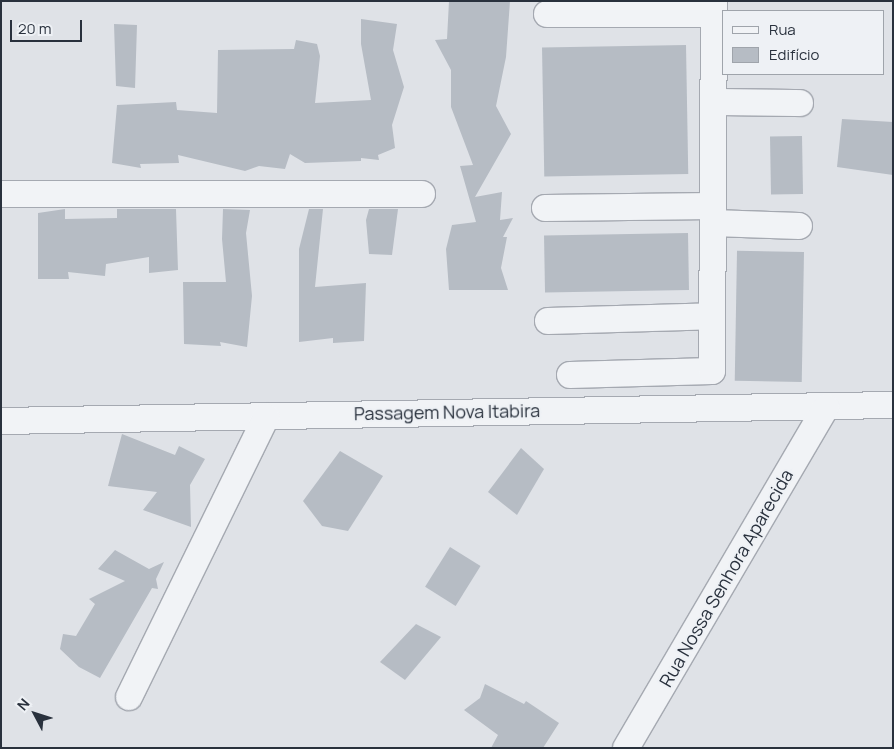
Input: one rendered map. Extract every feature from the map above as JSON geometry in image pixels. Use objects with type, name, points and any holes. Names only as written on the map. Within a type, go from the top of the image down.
[{"type":"street","points":[[547,14],[714,8],[712,372],[570,375]]},
{"type":"street","points":[[714,102],[800,103]]},
{"type":"street","points":[[1,194],[422,194]]},
{"type":"street","points":[[545,208],[713,215],[799,226]]},
{"type":"street","points":[[548,321],[712,316]]},
{"type":"street","name":"Passagem Nova Itabira","points":[[1,421],[266,417],[646,407],[893,405]]},
{"type":"street","name":"Rua Nossa Senhora Aparecida","points":[[626,748],[826,407]]},
{"type":"street","points":[[130,697],[266,417]]},
{"type":"building","points":[[449,1],[510,1],[506,57],[496,106],[511,134],[475,197],[502,192],[500,220],[513,218],[503,237],[507,237],[501,268],[508,290],[449,290],[446,249],[452,225],[476,222],[460,166],[473,165],[451,107],[451,70],[435,40],[447,39]]},
{"type":"building","points":[[361,19],[397,24],[393,50],[404,87],[392,125],[395,148],[378,155],[379,160],[361,158],[361,161],[305,163],[290,154],[285,169],[259,166],[245,171],[178,155],[179,163],[140,164],[141,168],[112,163],[117,105],[176,102],[177,110],[217,113],[218,50],[294,49],[296,40],[317,44],[320,56],[315,103],[371,100],[361,44]]},
{"type":"building","points":[[114,24],[137,25],[135,88],[116,86]]},
{"type":"building","points":[[686,45],[688,174],[544,176],[542,48]]},
{"type":"building","points":[[842,119],[893,122],[893,175],[837,167]]},
{"type":"building","points":[[802,136],[803,194],[771,195],[770,137]]},
{"type":"building","points":[[65,209],[65,219],[117,218],[117,209],[176,209],[178,270],[149,273],[149,257],[106,264],[105,276],[68,272],[69,279],[38,279],[38,213]]},
{"type":"building","points":[[223,209],[250,210],[246,233],[252,296],[247,347],[220,342],[221,346],[184,344],[183,282],[226,282],[222,239]]},
{"type":"building","points":[[309,209],[323,209],[315,287],[366,283],[364,341],[333,343],[333,338],[299,342],[299,249]]},
{"type":"building","points":[[369,209],[398,209],[392,255],[369,254],[366,220]]},
{"type":"building","points":[[688,233],[689,290],[545,293],[544,236]]},
{"type":"building","points":[[737,251],[804,252],[802,382],[735,381]]},
{"type":"building","points":[[122,434],[175,455],[179,446],[205,459],[190,485],[191,527],[143,510],[157,492],[108,486]]},
{"type":"building","points":[[521,448],[544,469],[517,515],[488,492]]},
{"type":"building","points":[[340,451],[383,476],[348,531],[322,526],[303,501]]},
{"type":"building","points":[[450,547],[481,566],[456,606],[425,587]]},
{"type":"building","points":[[115,550],[149,569],[164,562],[156,579],[158,589],[152,588],[100,678],[79,667],[60,649],[63,634],[76,636],[95,604],[89,599],[125,581],[98,569]]},
{"type":"building","points":[[416,624],[441,637],[405,680],[380,662]]},
{"type":"building","points":[[485,684],[524,704],[526,701],[559,723],[543,748],[491,748],[498,735],[464,710],[480,698]]}]
